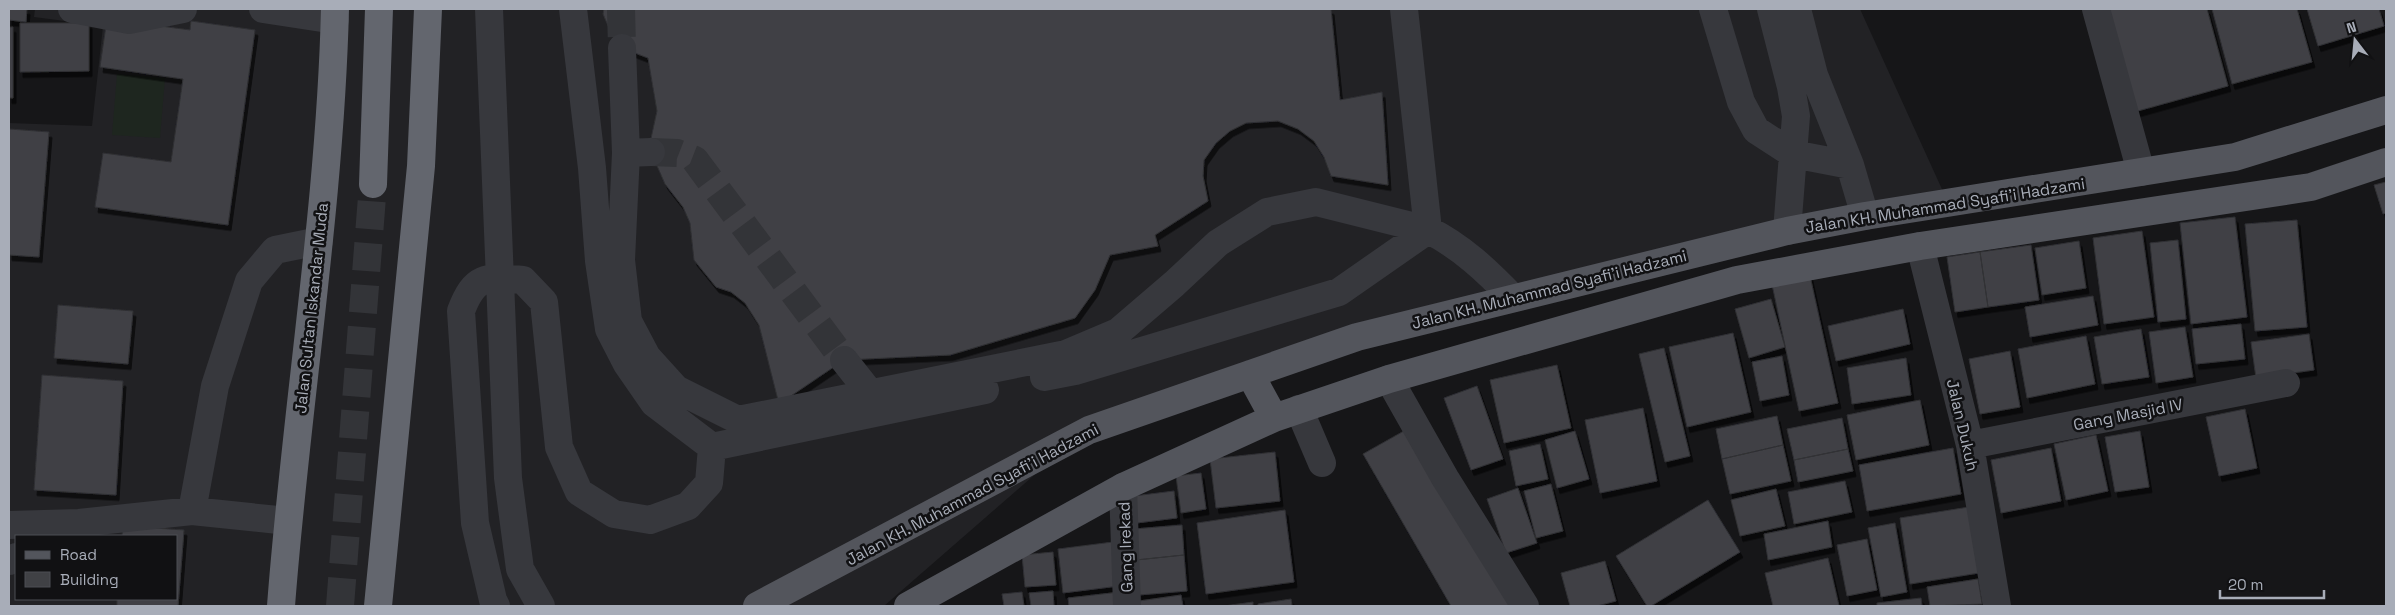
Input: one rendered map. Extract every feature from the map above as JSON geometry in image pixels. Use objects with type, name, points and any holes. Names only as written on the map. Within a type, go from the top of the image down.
[{"type":"highway","points":[[373,184],[375,9]]},
{"type":"highway","points":[[376,39],[379,9]]},
{"type":"highway","points":[[378,606],[421,166],[428,9]]},
{"type":"highway","name":"Jalan Sultan Iskandar Muda","points":[[281,606],[288,521],[318,241],[335,14]]},
{"type":"main road","name":"Jalan KH. Muhammad Syafi'i Hadzami","points":[[757,606],[1089,430],[1357,337],[1787,231],[1865,216],[2236,157],[2386,110]]},
{"type":"main road","points":[[908,606],[1123,487],[1287,413],[1389,379],[1737,280],[1920,246],[2310,187],[2386,162]]},
{"type":"main road","points":[[1250,374],[1287,413]]},
{"type":"street","points":[[72,9],[130,20],[139,14],[183,9]]},
{"type":"street","points":[[263,9],[335,14]]},
{"type":"street","points":[[489,9],[508,478],[520,569],[541,606]]},
{"type":"street","points":[[573,9],[592,168],[599,261],[609,329],[627,364],[654,403],[712,447],[1075,371],[1339,292],[1428,230]]},
{"type":"street","points":[[1404,9],[1428,230]]},
{"type":"street","points":[[1713,9],[1741,102],[1756,130],[1793,154],[1850,165]]},
{"type":"street","points":[[1771,9],[1791,87],[1796,116],[1787,231]]},
{"type":"street","points":[[1797,9],[1814,75],[1850,165],[1865,216]]},
{"type":"street","points":[[2096,9],[2140,172]]},
{"type":"street","points":[[622,48],[638,152],[621,260],[628,321],[646,356],[676,389],[738,420],[1066,354],[1118,332],[1218,243],[1267,212],[1316,202],[1428,230],[1442,237],[1490,273],[1513,298]]},
{"type":"street","points":[[192,511],[215,386],[249,281],[275,250],[318,241]]},
{"type":"street","name":"Jalan Dukuh","points":[[1920,246],[1970,446],[1997,606]]},
{"type":"street","points":[[496,606],[475,523],[461,310],[468,291],[481,281],[501,278],[523,280],[544,302],[559,447],[579,492],[614,514],[650,520],[688,506],[709,483],[712,447]]},
{"type":"street","points":[[844,360],[870,394]]},
{"type":"street","points":[[1389,379],[1445,478],[1525,606]]},
{"type":"street","name":"Gang Masjid IV","points":[[1970,446],[2286,383]]},
{"type":"street","points":[[1287,413],[1322,463]]},
{"type":"street","name":"Gang Irekad","points":[[1123,487],[1127,606]]},
{"type":"street","points":[[9,525],[79,524],[192,511],[288,521]]},
{"type":"street","points":[[57,535],[79,524]]},
{"type":"shaded area","points":[[35,9],[1860,9],[1946,198],[1419,318],[1087,429],[884,606],[9,606],[9,123],[92,126],[103,26],[34,17]]},
{"type":"shaded area","points":[[117,74],[165,78],[160,138],[112,135]]},
{"type":"building","points":[[9,9],[27,9],[26,22],[9,20]]},
{"type":"building","points":[[604,9],[1331,9],[1340,100],[1382,92],[1388,185],[1331,176],[1324,157],[1314,141],[1298,129],[1278,121],[1246,123],[1230,131],[1216,143],[1204,160],[1203,176],[1208,201],[1155,235],[1158,246],[1110,255],[1095,290],[1075,318],[950,355],[844,360],[779,404],[759,325],[745,303],[731,292],[716,287],[694,260],[690,223],[683,207],[665,184],[651,152],[650,143],[657,111],[648,58],[622,48],[612,35],[603,14]]},
{"type":"building","points":[[2106,9],[2207,9],[2228,86],[2134,112]]},
{"type":"building","points":[[2212,9],[2297,9],[2312,62],[2232,84]]},
{"type":"building","points":[[2307,9],[2379,9],[2384,26],[2318,46]]},
{"type":"building","points":[[107,19],[190,30],[191,21],[255,30],[228,225],[95,207],[103,153],[171,162],[183,79],[100,67]]},
{"type":"building","points":[[20,23],[89,23],[89,71],[20,72]]},
{"type":"building","points":[[9,27],[13,27],[13,98],[9,98]]},
{"type":"building","points":[[9,129],[49,132],[39,257],[9,255]]},
{"type":"building","points":[[2386,182],[2386,213],[2383,214],[2374,185]]},
{"type":"building","points":[[2235,217],[2247,317],[2191,324],[2180,223]]},
{"type":"building","points":[[2297,220],[2307,327],[2255,331],[2245,224]]},
{"type":"building","points":[[2142,231],[2154,317],[2104,324],[2093,238]]},
{"type":"building","points":[[2178,240],[2186,319],[2158,322],[2150,243]]},
{"type":"building","points":[[2079,241],[2086,288],[2042,295],[2035,248]]},
{"type":"building","points":[[2031,245],[2039,300],[1988,307],[1980,252]]},
{"type":"building","points":[[1980,252],[1988,307],[1955,312],[1947,257]]},
{"type":"building","points":[[1808,267],[1838,403],[1799,411],[1770,275]]},
{"type":"building","points":[[2093,296],[2098,325],[2030,337],[2025,307]]},
{"type":"building","points":[[1771,299],[1785,347],[1749,358],[1735,309]]},
{"type":"building","points":[[58,305],[133,311],[128,364],[54,358]]},
{"type":"building","points":[[1903,309],[1910,344],[1836,361],[1828,326]]},
{"type":"building","points":[[2241,324],[2245,359],[2196,364],[2192,329]]},
{"type":"building","points":[[2185,327],[2193,377],[2156,383],[2149,332]]},
{"type":"building","points":[[2141,329],[2149,377],[2102,384],[2094,337]]},
{"type":"building","points":[[1733,333],[1751,412],[1687,427],[1669,347]]},
{"type":"building","points":[[2309,334],[2314,370],[2256,378],[2251,342]]},
{"type":"building","points":[[2086,336],[2095,384],[2027,398],[2018,349]]},
{"type":"building","points":[[1664,348],[1690,456],[1665,462],[1639,354]]},
{"type":"building","points":[[2010,351],[2020,407],[1980,414],[1969,359]]},
{"type":"building","points":[[1782,356],[1789,395],[1760,401],[1752,362]]},
{"type":"building","points":[[1906,358],[1911,395],[1852,404],[1847,368]]},
{"type":"building","points":[[1557,365],[1571,428],[1504,443],[1490,380]]},
{"type":"building","points":[[42,375],[123,381],[116,495],[34,490]]},
{"type":"building","points":[[1477,386],[1503,459],[1471,470],[1444,398]]},
{"type":"building","points":[[1920,400],[1929,445],[1856,460],[1847,415]]},
{"type":"building","points":[[1643,408],[1657,481],[1600,493],[1585,420]]},
{"type":"building","points":[[2245,409],[2257,468],[2219,476],[2206,417]]},
{"type":"building","points":[[1777,416],[1783,445],[1722,459],[1716,429]]},
{"type":"building","points":[[1842,418],[1848,449],[1794,460],[1787,429]]},
{"type":"building","points":[[1411,427],[1514,606],[1451,606],[1363,454]]},
{"type":"building","points":[[1575,431],[1589,479],[1557,488],[1545,440]]},
{"type":"building","points":[[2140,431],[2149,487],[2115,492],[2105,437]]},
{"type":"building","points":[[2096,435],[2108,491],[2066,500],[2054,444]]},
{"type":"building","points":[[1540,444],[1548,479],[1516,486],[1509,451]]},
{"type":"building","points":[[1783,445],[1791,481],[1730,494],[1722,459]]},
{"type":"building","points":[[1953,448],[1961,494],[1867,511],[1859,465]]},
{"type":"building","points":[[2051,448],[2061,501],[2001,513],[1991,460]]},
{"type":"building","points":[[1848,449],[1853,471],[1798,482],[1794,460]]},
{"type":"building","points":[[1275,452],[1280,501],[1216,508],[1210,459]]},
{"type":"building","points":[[1201,473],[1206,509],[1181,513],[1176,476]]},
{"type":"building","points":[[1845,481],[1852,512],[1794,524],[1788,492]]},
{"type":"building","points":[[1551,484],[1563,531],[1536,538],[1524,491]]},
{"type":"building","points":[[1518,488],[1537,543],[1506,553],[1487,499]]},
{"type":"building","points":[[1776,489],[1785,526],[1740,536],[1731,500]]},
{"type":"building","points":[[1174,491],[1177,518],[1129,524],[1126,497]]},
{"type":"building","points":[[1708,500],[1740,552],[1651,606],[1647,606],[1616,556]]},
{"type":"building","points":[[1969,507],[1979,573],[1910,584],[1900,518]]},
{"type":"building","points":[[1285,510],[1294,582],[1206,594],[1197,523]]},
{"type":"building","points":[[1828,521],[1832,547],[1768,560],[1764,534]]},
{"type":"building","points":[[1895,523],[1907,592],[1881,597],[1868,528]]},
{"type":"building","points":[[1182,525],[1184,555],[1136,560],[1134,529]]},
{"type":"building","points":[[123,526],[184,530],[178,606],[117,606],[117,600],[178,600],[178,535],[122,535]]},
{"type":"building","points":[[1867,539],[1877,590],[1847,596],[1837,545]]},
{"type":"building","points":[[1113,542],[1119,586],[1063,593],[1058,549]]},
{"type":"building","points":[[1053,552],[1056,585],[1025,587],[1022,555]]},
{"type":"building","points":[[1184,555],[1187,591],[1139,595],[1136,560]]},
{"type":"building","points":[[1828,558],[1839,606],[1773,606],[1765,573]]},
{"type":"building","points":[[1605,561],[1616,601],[1597,606],[1570,606],[1561,573]]},
{"type":"building","points":[[1978,579],[1982,604],[1930,606],[1927,587]]},
{"type":"building","points":[[1053,591],[1054,606],[1031,606],[1029,593]]},
{"type":"building","points":[[1022,592],[1024,606],[1004,606],[1002,594]]},
{"type":"building","points":[[1120,592],[1121,606],[1069,606],[1068,598]]},
{"type":"building","points":[[1181,595],[1183,606],[1139,606],[1139,601]]},
{"type":"building","points":[[1921,598],[1922,606],[1877,606],[1877,603]]},
{"type":"building","points":[[1291,599],[1292,606],[1258,606],[1258,604]]},
{"type":"building","points":[[1253,602],[1253,606],[1224,606]]},
{"type":"tunnel","points":[[621,9],[622,48]]},
{"type":"tunnel","points":[[651,152],[677,153],[695,160],[844,360]]},
{"type":"tunnel","points":[[340,606],[373,184]]}]
